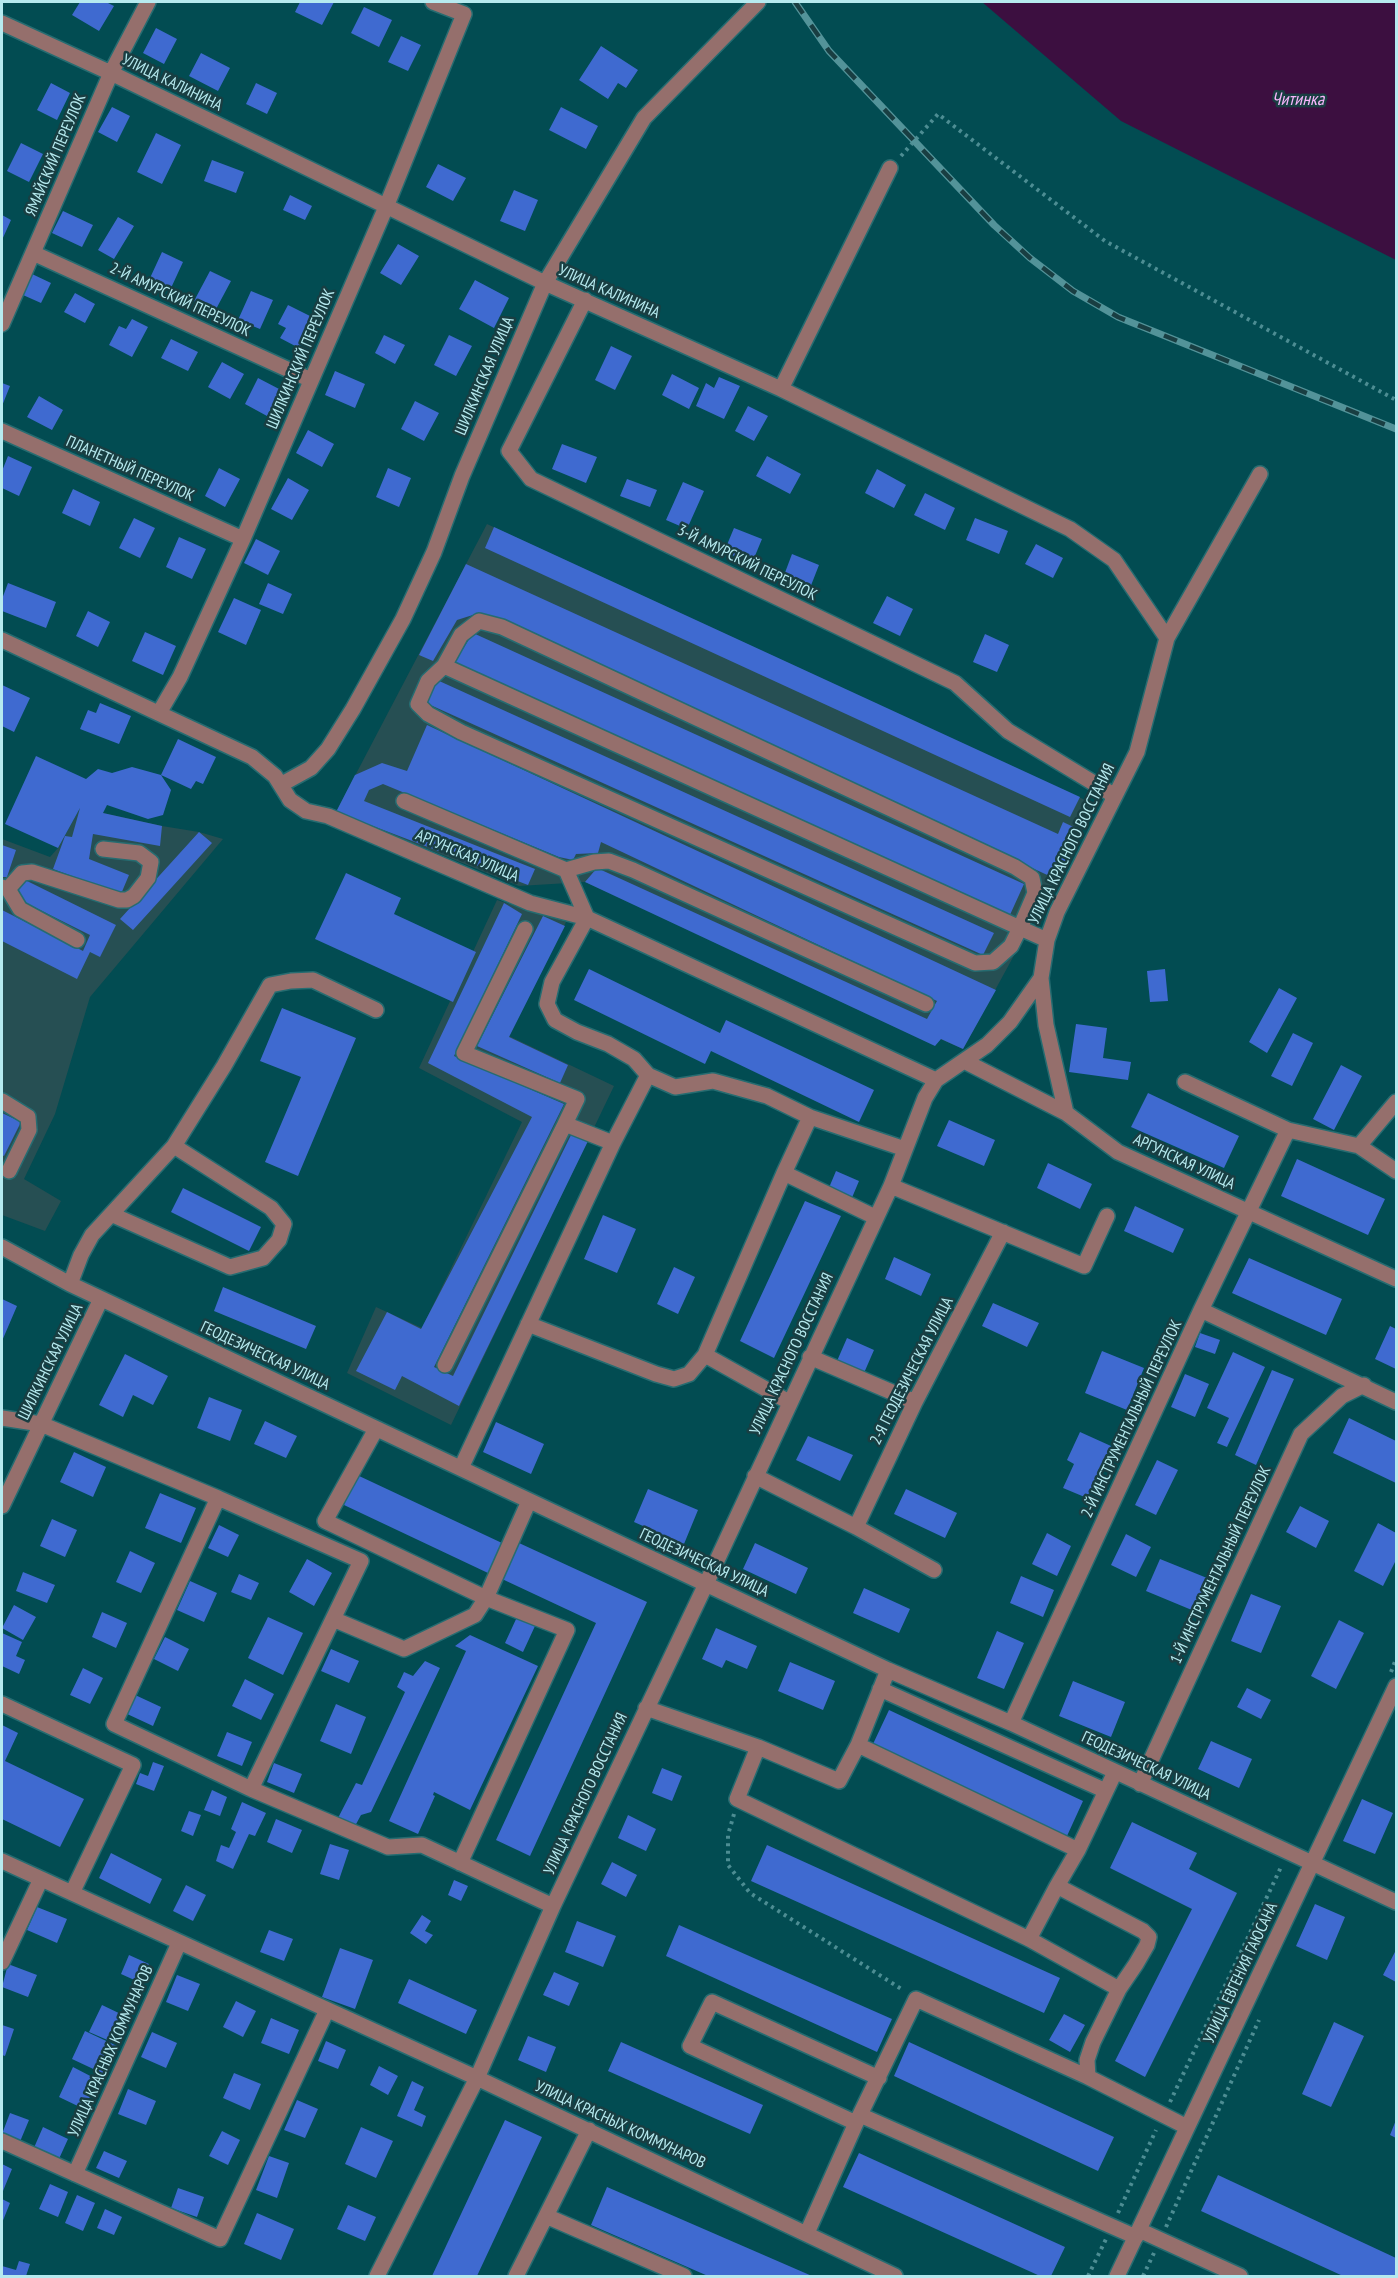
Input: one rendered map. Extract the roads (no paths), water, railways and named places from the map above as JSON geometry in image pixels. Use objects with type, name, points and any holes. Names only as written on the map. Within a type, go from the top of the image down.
[{"type":"street","name":"ЯМАЙСКИЙ ПЕРЕУЛОК","points":[[2,324],[111,73],[148,2]]},
{"type":"street","name":"ШИЛКИНСКИЙ ПЕРЕУЛОК","points":[[159,713],[180,677],[243,539],[386,207],[464,14],[433,2]]},
{"type":"street","name":"ШИЛКИНСКАЯ УЛИЦА","points":[[282,784],[311,768],[328,749],[403,619],[434,552],[462,476],[545,283],[644,118],[758,2]]},
{"type":"street","name":"УЛИЦА КАЛИНИНА","points":[[2,23],[111,73],[545,283],[781,389],[1070,529],[1114,560],[1167,638]]},
{"type":"street","points":[[781,389],[890,168]]},
{"type":"street","name":"2-Й АМУРСКИЙ ПЕРЕУЛОК","points":[[33,253],[311,380]]},
{"type":"street","name":"3-Й АМУРСКИЙ ПЕРЕУЛОК","points":[[585,300],[509,452],[531,479],[955,683],[1008,731],[1115,796]]},
{"type":"street","name":"ПЛАНЕТНЫЙ ПЕРЕУЛОК","points":[[2,431],[243,539]]},
{"type":"street","name":"УЛИЦА КРАСНОГО ВОССТАНИЯ","points":[[377,2277],[477,2078],[553,1906],[891,1186],[925,1098],[936,1080],[966,1062],[1010,1022],[1041,978],[1047,939],[1057,912],[1137,752],[1167,638],[1260,474]]},
{"type":"street","points":[[479,621],[502,627],[1015,867],[1032,878],[1035,893],[1020,928],[1011,946],[993,962],[975,963],[461,732],[428,714],[418,704],[428,681],[444,666],[461,635],[479,621]]},
{"type":"street","name":"АРГУНСКАЯ УЛИЦА","points":[[2,640],[252,757],[275,776],[290,800],[306,811],[328,816],[530,903],[587,918],[936,1080]]},
{"type":"street","points":[[444,666],[1047,939]]},
{"type":"street","points":[[404,801],[566,870],[594,862],[609,861],[625,867],[926,1004]]},
{"type":"street","points":[[77,940],[20,909],[5,888],[22,873],[32,872],[119,900],[127,900],[134,896],[148,878],[151,862],[139,853],[103,849]]},
{"type":"street","points":[[566,870],[587,918],[552,982],[547,1004],[555,1020],[577,1032],[608,1044],[634,1059],[648,1075],[675,1087],[712,1081],[767,1096],[810,1117],[905,1149]]},
{"type":"street","points":[[445,1365],[577,1099],[464,1053],[525,929]]},
{"type":"street","points":[[1041,978],[1046,1025],[1066,1113]]},
{"type":"street","points":[[70,1284],[81,1255],[92,1235],[113,1215],[174,1146],[224,1066],[270,985],[313,980],[376,1010]]},
{"type":"street","name":"АРГУНСКАЯ УЛИЦА","points":[[966,1062],[1066,1113],[1118,1152],[1248,1212],[1394,1273]]},
{"type":"street","points":[[461,1468],[613,1143],[648,1075]]},
{"type":"street","points":[[1185,1082],[1288,1130],[1359,1146],[1396,1171]]},
{"type":"street","points":[[2,1101],[28,1117],[29,1130],[5,1169],[2,1185]]},
{"type":"street","points":[[1359,1146],[1396,1101]]},
{"type":"street","points":[[528,1324],[656,1374],[674,1379],[689,1374],[705,1355],[810,1117]]},
{"type":"street","points":[[565,1124],[592,1132],[613,1143]]},
{"type":"street","name":"2-Й ИНСТРУМЕНТАЛЬНЫЙ ПЕРЕУЛОК","points":[[1011,1723],[1288,1130]]},
{"type":"street","points":[[113,1215],[230,1267],[263,1258],[279,1240],[284,1224],[271,1208],[174,1146]]},
{"type":"street","points":[[784,1173],[875,1217]]},
{"type":"street","points":[[891,1186],[1084,1266],[1107,1216]]},
{"type":"street","name":"2-Я ГЕОДЕЗИЧЕСКАЯ УЛИЦА","points":[[856,1527],[915,1402],[1003,1232]]},
{"type":"street","name":"ГЕОДЕЗИЧЕСКАЯ УЛИЦА","points":[[2,1247],[101,1299],[888,1670],[1011,1723],[1396,1902]]},
{"type":"street","name":"ШИЛКИНСКАЯ УЛИЦА","points":[[2,1506],[101,1299]]},
{"type":"street","points":[[1202,1310],[1396,1402]]},
{"type":"street","points":[[705,1355],[789,1402]]},
{"type":"street","points":[[810,1358],[915,1402]]},
{"type":"street","name":"1-Й ИНСТРУМЕНТАЛЬНЫЙ ПЕРЕУЛОК","points":[[1140,1784],[1300,1434],[1342,1396],[1364,1386]]},
{"type":"street","points":[[2,1418],[41,1424],[361,1561],[251,1789]]},
{"type":"street","points":[[376,1429],[326,1521],[486,1598],[567,1630],[460,1863]]},
{"type":"street","points":[[755,1476],[856,1527],[934,1570]]},
{"type":"street","points":[[218,1498],[114,1724],[251,1789],[388,1847],[422,1845],[553,1906]]},
{"type":"street","points":[[333,1619],[404,1649],[475,1615],[486,1598],[529,1501]]},
{"type":"street","points":[[646,1708],[839,1780],[858,1745],[888,1670]]},
{"type":"street","name":"УЛИЦА ЕВГЕНИЯ ГАЮСАНА","points":[[1117,2277],[1314,1862],[1391,1683]]},
{"type":"street","points":[[880,1689],[1106,1791]]},
{"type":"street","points":[[2,1704],[133,1766],[72,1893]]},
{"type":"street","points":[[858,1745],[1078,1850]]},
{"type":"street","points":[[758,1748],[737,1799],[1029,1939],[1119,1989]]},
{"type":"street","points":[[1029,1939],[1078,1850],[1115,1772]]},
{"type":"street","name":"УЛИЦА КРАСНЫХ КОММУНАРОВ","points":[[2,1861],[589,2130],[895,2277]]},
{"type":"street","points":[[2,1962],[40,1879]]},
{"type":"street","points":[[1058,1886],[1143,1931],[1149,1937],[1137,1964],[1119,1989],[1093,2042],[1087,2060],[1088,2077]]},
{"type":"street","name":"УЛИЦА КРАСНЫХ КОММУНАРОВ","points":[[75,2174],[179,1943]]},
{"type":"street","points":[[807,2233],[858,2119],[916,1999],[1088,2077],[1187,2127]]},
{"type":"street","points":[[879,2078],[712,2002],[690,2046],[1112,2226],[1161,2239],[1240,2277]]},
{"type":"street","points":[[2,2141],[220,2239],[327,2010]]},
{"type":"street","points":[[516,2277],[589,2130]]},
{"type":"street","points":[[546,2216],[684,2277]]},
{"type":"water","name":"Читинка","points":[[982,2],[1396,2],[1396,260],[1121,121]]},
{"type":"railway","points":[[795,2],[829,51],[994,225],[1030,258],[1073,291],[1118,317],[1396,429]]}]
